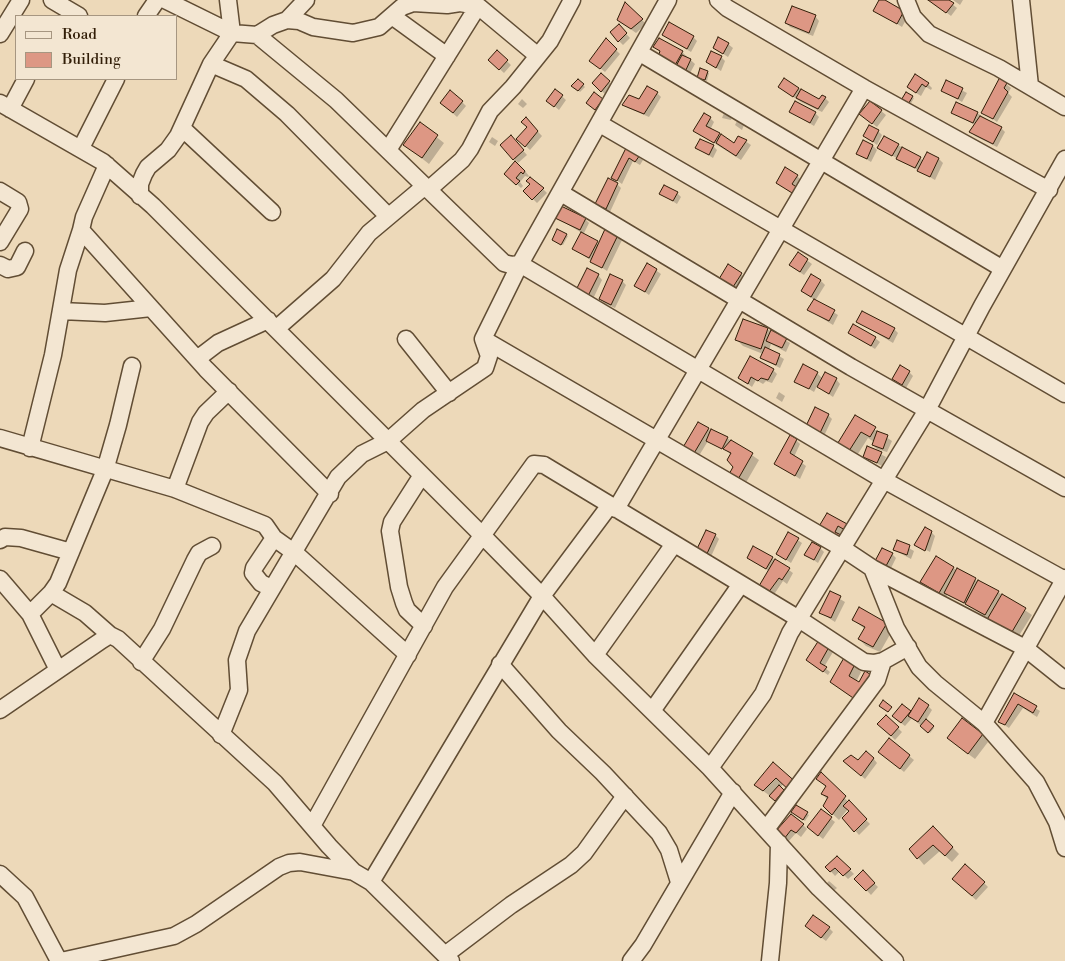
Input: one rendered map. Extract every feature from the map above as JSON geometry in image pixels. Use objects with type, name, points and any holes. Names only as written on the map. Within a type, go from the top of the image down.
[{"type":"street","points":[[8,29],[21,0]]},
{"type":"street","points":[[52,0],[71,14]]},
{"type":"street","points":[[147,15],[157,0]]},
{"type":"street","points":[[166,0],[232,33],[257,35],[336,100],[504,263],[511,265],[520,264],[882,479],[1065,579],[984,723]]},
{"type":"street","points":[[140,196],[140,184],[144,174],[148,167],[168,150],[182,128],[212,64],[232,33],[228,0]]},
{"type":"street","points":[[287,20],[306,0]]},
{"type":"street","points":[[197,359],[218,343],[273,324],[333,279],[369,233],[388,216],[462,160],[490,111],[513,87],[557,32],[572,0]]},
{"type":"street","points":[[221,735],[239,690],[239,651],[271,588],[295,553],[338,477],[362,454],[388,441],[423,410],[485,368],[489,356],[483,339],[520,264],[668,0]]},
{"type":"street","points":[[718,0],[727,8],[864,88],[1049,190]]},
{"type":"street","points":[[906,0],[913,18],[929,34],[999,68],[1065,107]]},
{"type":"street","points":[[1021,0],[1030,86]]},
{"type":"street","points":[[257,35],[273,25],[287,20],[353,33],[379,27],[402,7],[413,3],[447,5],[458,2],[478,6],[538,56]]},
{"type":"street","points":[[388,150],[478,6]]},
{"type":"street","points":[[392,16],[447,56]]},
{"type":"street","points":[[640,53],[1003,269]]},
{"type":"street","points":[[212,64],[246,79],[287,114],[388,216]]},
{"type":"street","points":[[25,80],[5,106],[107,165],[153,206],[273,324],[542,596],[595,655],[733,792],[819,888],[895,961]]},
{"type":"street","points":[[80,148],[115,80]]},
{"type":"street","points":[[370,882],[542,596],[613,507],[658,440],[864,88]]},
{"type":"street","points":[[600,124],[1065,394]]},
{"type":"street","points":[[182,128],[272,212]]},
{"type":"street","points":[[710,768],[763,694],[781,649],[882,479],[926,410],[1065,159]]},
{"type":"street","points":[[30,448],[61,311],[68,270],[84,217],[107,165]]},
{"type":"street","points":[[0,191],[18,202],[20,209],[0,242]]},
{"type":"street","points":[[561,193],[926,410],[1065,488]]},
{"type":"street","points":[[81,230],[197,359],[330,494]]},
{"type":"street","points":[[0,265],[8,269],[18,266],[25,251]]},
{"type":"street","points":[[61,311],[105,313],[151,308]]},
{"type":"street","points":[[406,339],[448,393]]},
{"type":"street","points":[[483,339],[842,548],[872,568],[1025,648],[1065,680]]},
{"type":"street","points":[[30,614],[51,593],[104,470],[118,425],[132,366]]},
{"type":"street","points":[[175,489],[200,422],[206,413],[229,391]]},
{"type":"street","points":[[0,438],[104,470],[175,489],[265,525],[274,538],[295,553],[408,655]]},
{"type":"street","points":[[312,826],[446,587],[530,466],[538,463],[799,619],[864,662],[874,664],[883,661],[908,647]]},
{"type":"street","points":[[422,475],[392,522],[390,531],[399,587],[404,603],[407,610],[424,626]]},
{"type":"street","points":[[0,540],[5,537],[21,538],[70,552]]},
{"type":"street","points":[[271,588],[262,583],[253,573],[254,568],[274,538]]},
{"type":"street","points":[[595,655],[674,544]]},
{"type":"street","points":[[142,662],[162,629],[199,553],[212,546]]},
{"type":"street","points":[[872,568],[896,628],[919,667],[935,683],[984,723],[1036,782],[1057,822],[1065,848]]},
{"type":"street","points":[[0,579],[30,614],[58,670]]},
{"type":"street","points":[[652,711],[741,584]]},
{"type":"street","points":[[51,593],[85,613],[110,635],[118,639],[275,783],[354,872],[370,882],[448,958],[511,905],[571,865],[584,853],[625,796]]},
{"type":"street","points":[[0,710],[110,635]]},
{"type":"street","points":[[767,828],[877,680],[883,661]]},
{"type":"street","points":[[500,664],[560,731],[625,796],[665,840],[679,882]]},
{"type":"street","points":[[631,961],[643,945],[733,792]]},
{"type":"street","points":[[770,961],[780,843]]},
{"type":"street","points":[[2,880],[25,896],[60,961],[118,955],[174,936],[196,924],[279,867],[289,863],[300,862],[354,872]]},
{"type":"building","points":[[879,0],[885,0],[904,11],[897,24],[873,11]]},
{"type":"building","points":[[928,0],[949,0],[954,3],[946,13]]},
{"type":"building","points":[[625,2],[643,19],[631,29],[617,20]]},
{"type":"building","points":[[792,6],[816,15],[809,33],[785,23]]},
{"type":"building","points":[[669,22],[694,36],[687,49],[662,35]]},
{"type":"building","points":[[619,24],[627,33],[618,42],[610,32]]},
{"type":"building","points":[[718,37],[729,43],[723,54],[713,48]]},
{"type":"building","points":[[606,38],[617,49],[600,69],[589,61]]},
{"type":"building","points":[[659,38],[683,51],[674,67],[658,57],[660,51],[653,47]]},
{"type":"building","points":[[497,50],[508,60],[499,70],[488,60]]},
{"type":"building","points":[[711,51],[722,56],[716,68],[706,62]]},
{"type":"building","points":[[682,55],[691,59],[685,72],[675,68]]},
{"type":"building","points":[[700,68],[708,71],[705,80],[697,78]]},
{"type":"building","points":[[601,73],[610,81],[601,92],[592,83]]},
{"type":"building","points":[[915,74],[929,83],[926,87],[922,84],[916,93],[907,87]]},
{"type":"building","points":[[1000,77],[1007,83],[1004,88],[1008,92],[993,119],[981,113]]},
{"type":"building","points":[[784,78],[799,88],[793,97],[778,87]]},
{"type":"building","points":[[578,79],[584,84],[578,91],[571,86]]},
{"type":"building","points":[[946,80],[963,88],[958,99],[941,91]]},
{"type":"building","points":[[647,86],[658,92],[644,114],[622,105],[629,95],[639,99]]},
{"type":"building","points":[[555,89],[563,95],[554,107],[546,101]]},
{"type":"building","points":[[801,89],[819,99],[822,95],[826,97],[818,109],[796,98]]},
{"type":"building","points":[[450,90],[463,101],[453,113],[440,103]]},
{"type":"building","points":[[594,92],[603,99],[595,110],[586,103]]},
{"type":"building","points":[[906,92],[913,96],[907,106],[900,102]]},
{"type":"building","points":[[795,101],[816,112],[810,123],[789,112]]},
{"type":"building","points":[[870,101],[882,110],[872,124],[859,114]]},
{"type":"building","points":[[956,102],[978,112],[973,123],[951,113]]},
{"type":"building","points":[[704,113],[711,117],[706,126],[720,133],[714,143],[693,131]]},
{"type":"building","points":[[980,116],[1002,127],[993,144],[969,132]]},
{"type":"building","points":[[526,117],[538,131],[525,147],[516,139],[527,127],[521,122]]},
{"type":"building","points":[[420,122],[438,135],[422,158],[403,145]]},
{"type":"building","points":[[869,125],[879,130],[873,142],[863,136]]},
{"type":"building","points":[[721,134],[734,143],[738,136],[747,140],[736,156],[716,143]]},
{"type":"building","points":[[511,135],[524,150],[513,160],[500,145]]},
{"type":"building","points":[[884,136],[899,144],[892,156],[877,148]]},
{"type":"building","points":[[700,139],[714,145],[709,155],[695,148]]},
{"type":"building","points":[[863,140],[873,145],[867,159],[856,154]]},
{"type":"building","points":[[902,147],[921,157],[915,168],[896,159]]},
{"type":"building","points":[[626,148],[640,155],[635,162],[629,158],[617,181],[611,178]]},
{"type":"building","points":[[927,152],[939,158],[930,177],[917,171]]},
{"type":"building","points":[[515,161],[525,171],[523,174],[521,172],[516,178],[520,181],[516,185],[504,174]]},
{"type":"building","points":[[785,167],[798,175],[792,184],[801,190],[797,196],[776,183]]},
{"type":"building","points":[[530,177],[544,188],[532,200],[523,191],[530,184],[526,181]]},
{"type":"building","points":[[608,178],[618,183],[606,209],[595,204]]},
{"type":"building","points":[[664,185],[678,192],[673,201],[659,194]]},
{"type":"building","points":[[561,206],[586,218],[580,230],[555,218]]},
{"type":"building","points":[[557,229],[567,234],[561,245],[552,240]]},
{"type":"building","points":[[605,229],[618,235],[602,268],[590,262]]},
{"type":"building","points":[[581,232],[598,241],[589,258],[572,249]]},
{"type":"building","points":[[798,252],[808,259],[800,272],[789,265]]},
{"type":"building","points":[[647,263],[657,269],[645,292],[634,286]]},
{"type":"building","points":[[728,264],[742,273],[733,287],[719,279]]},
{"type":"building","points":[[587,268],[599,274],[588,296],[576,290]]},
{"type":"building","points":[[610,274],[623,280],[611,305],[599,299]]},
{"type":"building","points":[[811,274],[821,280],[811,297],[801,291]]},
{"type":"building","points":[[814,299],[835,310],[829,321],[807,310]]},
{"type":"building","points":[[862,311],[895,328],[889,339],[856,322]]},
{"type":"building","points":[[743,319],[768,328],[761,349],[735,340]]},
{"type":"building","points":[[853,324],[876,337],[871,346],[848,333]]},
{"type":"building","points":[[771,330],[787,338],[782,348],[766,341]]},
{"type":"building","points":[[765,347],[780,354],[776,365],[760,358]]},
{"type":"building","points":[[750,356],[774,369],[768,380],[761,378],[758,381],[751,377],[748,384],[738,378]]},
{"type":"building","points":[[803,364],[818,372],[809,389],[794,382]]},
{"type":"building","points":[[900,365],[910,371],[902,385],[892,379]]},
{"type":"building","points":[[825,372],[837,378],[829,394],[817,387]]},
{"type":"building","points":[[815,407],[829,414],[820,433],[806,426]]},
{"type":"building","points":[[855,415],[876,427],[870,437],[861,432],[849,451],[836,446]]},
{"type":"building","points":[[698,422],[709,428],[693,455],[682,449]]},
{"type":"building","points":[[711,429],[728,437],[722,449],[706,441]]},
{"type":"building","points":[[877,431],[888,435],[883,449],[872,445]]},
{"type":"building","points":[[790,435],[797,439],[790,453],[803,461],[795,476],[774,464]]},
{"type":"building","points":[[731,440],[753,453],[737,481],[728,476],[733,467],[727,460],[731,453],[723,449]]},
{"type":"building","points":[[867,446],[882,452],[877,463],[863,457]]},
{"type":"building","points":[[827,513],[849,525],[845,530],[838,526],[835,532],[841,535],[839,540],[818,528]]},
{"type":"building","points":[[925,527],[932,531],[925,551],[914,545]]},
{"type":"building","points":[[706,530],[716,534],[705,558],[695,553]]},
{"type":"building","points":[[788,532],[799,538],[786,560],[776,554]]},
{"type":"building","points":[[897,540],[910,545],[907,555],[893,550]]},
{"type":"building","points":[[812,542],[821,547],[814,560],[804,555]]},
{"type":"building","points":[[753,546],[773,557],[766,569],[747,558]]},
{"type":"building","points":[[882,548],[893,553],[886,566],[875,561]]},
{"type":"building","points":[[936,556],[954,567],[939,593],[920,582]]},
{"type":"building","points":[[775,559],[790,568],[782,580],[779,578],[768,593],[759,586]]},
{"type":"building","points":[[957,568],[976,578],[964,603],[944,593]]},
{"type":"building","points":[[978,580],[999,591],[985,615],[965,604]]},
{"type":"building","points":[[830,591],[841,596],[831,618],[819,613]]},
{"type":"building","points":[[1002,594],[1026,608],[1009,637],[985,623]]},
{"type":"building","points":[[859,607],[887,623],[873,647],[858,639],[865,627],[852,620]]},
{"type":"building","points":[[819,640],[829,647],[820,663],[827,667],[823,672],[806,660]]},
{"type":"building","points":[[845,656],[855,664],[849,676],[859,682],[865,671],[876,678],[859,702],[830,682]]},
{"type":"building","points":[[1014,693],[1037,706],[1033,713],[1018,704],[1005,725],[998,722]]},
{"type":"building","points":[[919,698],[929,705],[918,722],[908,716]]},
{"type":"building","points":[[883,700],[892,707],[888,712],[879,706]]},
{"type":"building","points":[[902,704],[911,711],[901,723],[892,716]]},
{"type":"building","points":[[886,715],[899,727],[891,736],[877,724]]},
{"type":"building","points":[[962,718],[983,734],[968,754],[947,738]]},
{"type":"building","points":[[926,719],[934,726],[928,733],[920,726]]},
{"type":"building","points":[[889,738],[910,755],[900,769],[878,752]]},
{"type":"building","points":[[866,751],[874,758],[861,776],[843,761],[851,755],[858,760]]},
{"type":"building","points":[[773,762],[798,784],[791,792],[776,778],[763,791],[754,785]]},
{"type":"building","points":[[821,772],[846,796],[832,815],[823,806],[828,797],[821,794],[826,786],[816,779]]},
{"type":"building","points":[[779,785],[784,790],[775,801],[769,796]]},
{"type":"building","points":[[849,800],[867,819],[854,832],[842,818],[849,811],[843,806]]},
{"type":"building","points":[[796,805],[808,812],[803,820],[791,812]]},
{"type":"building","points":[[821,809],[832,817],[818,836],[807,827]]},
{"type":"building","points":[[791,814],[804,824],[796,833],[791,830],[784,839],[775,832]]},
{"type":"building","points":[[933,826],[953,847],[945,856],[933,845],[917,859],[909,849]]},
{"type":"building","points":[[837,856],[851,869],[843,876],[835,868],[830,872],[825,867]]},
{"type":"building","points":[[965,864],[985,882],[972,896],[952,879]]},
{"type":"building","points":[[863,870],[875,883],[866,891],[854,879]]},
{"type":"building","points":[[813,915],[830,927],[821,938],[805,926]]}]
